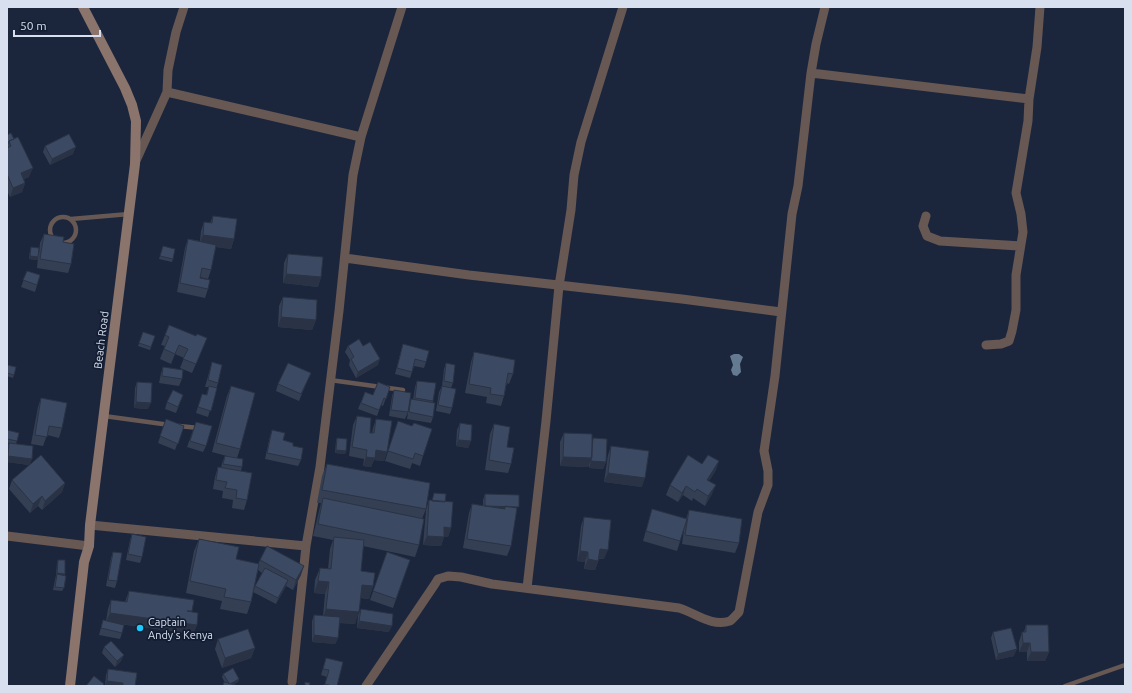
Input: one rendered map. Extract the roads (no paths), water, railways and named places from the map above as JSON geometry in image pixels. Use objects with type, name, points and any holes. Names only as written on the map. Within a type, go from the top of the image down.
[{"type":"main road","name":"Beach Road","points":[[70,686],[84,562],[90,546],[90,525],[135,164],[136,121],[132,105],[125,88],[83,7]]},
{"type":"street","points":[[135,164],[167,92],[168,70],[176,32],[184,7]]},
{"type":"street","points":[[292,682],[306,546],[324,467],[330,380],[345,258],[353,175],[361,137],[402,7]]},
{"type":"street","points":[[527,588],[560,286],[571,210],[575,169],[581,142],[623,7]]},
{"type":"street","points":[[366,686],[438,579],[448,576],[461,577],[492,584],[679,608],[705,620],[714,622],[730,620],[739,612],[758,512],[768,484],[768,471],[764,451],[776,376],[781,312],[792,214],[798,186],[811,73],[816,44],[826,7]]},
{"type":"street","points":[[986,345],[1009,342],[1016,310],[1016,275],[1023,232],[1021,214],[1016,193],[1028,121],[1029,99],[1037,47],[1040,7]]},
{"type":"street","points":[[811,73],[1029,99]]},
{"type":"street","points":[[167,92],[361,137]]},
{"type":"street","points":[[926,216],[923,226],[927,236],[940,241],[1020,246]]},
{"type":"street","points":[[345,258],[469,275],[682,299],[781,312]]},
{"type":"street","points":[[90,525],[306,546]]},
{"type":"street","points":[[7,536],[90,546]]},
{"type":"lane","points":[[71,219],[75,224],[76,231],[74,238],[68,242],[61,243],[50,235],[52,221],[58,217],[64,216],[71,219],[129,214]]},
{"type":"lane","points":[[330,380],[403,390]]},
{"type":"lane","points":[[104,416],[208,429]]},
{"type":"lane","points":[[1065,686],[1125,665]]},
{"type":"water","points":[[739,354],[743,357],[740,364],[741,372],[737,376],[733,375],[731,370],[733,365],[730,356]]},
{"type":"place","name":"Captain Andy's Kenya","points":[[140,628]]}]
